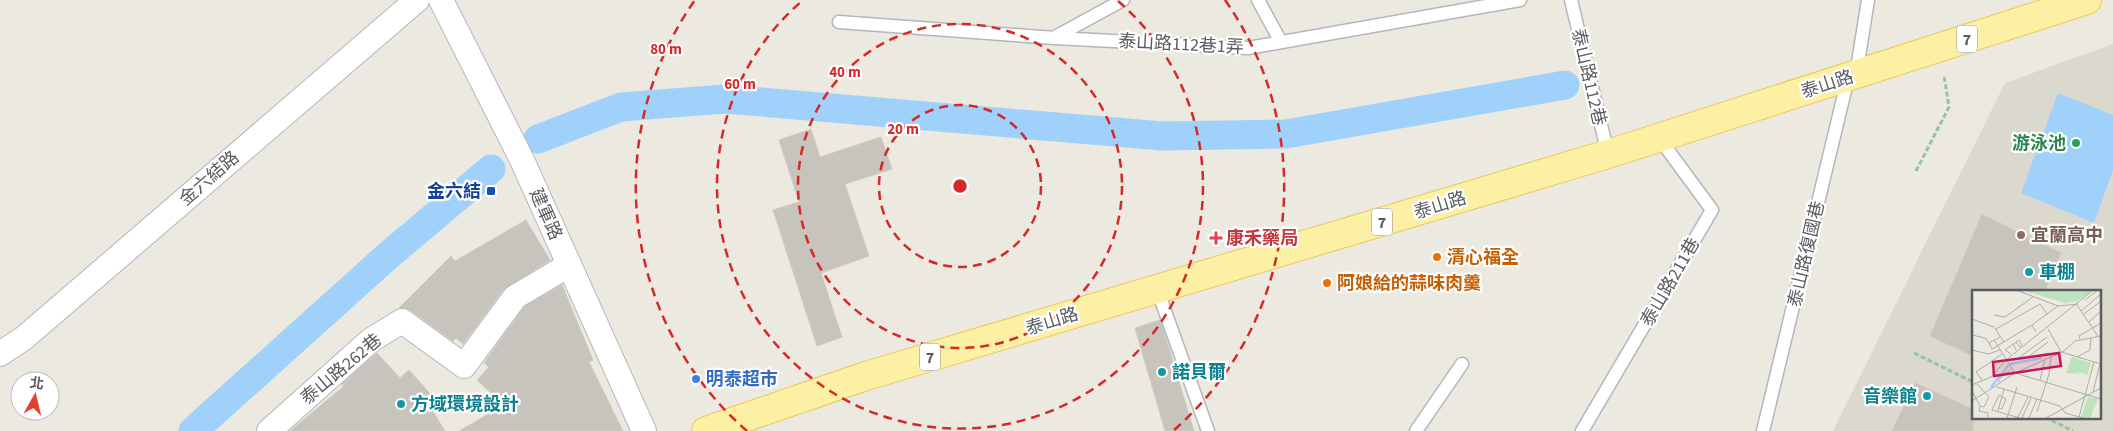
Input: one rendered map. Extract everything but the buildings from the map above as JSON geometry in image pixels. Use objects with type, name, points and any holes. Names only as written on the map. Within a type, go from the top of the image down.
[{"type":"main road","name":"泰山路","points":[[706,431],[866,376],[1608,154],[2087,0]]},
{"type":"street","name":"金六結路","points":[[0,354],[24,338],[416,0]]},
{"type":"street","name":"建軍路","points":[[441,0],[522,160],[644,431]]},
{"type":"street","name":"泰山路262巷","points":[[269,431],[371,340],[402,321],[464,366],[515,297],[569,264]]},
{"type":"lane","points":[[1055,38],[1123,0]]},
{"type":"lane","points":[[1258,0],[1281,42]]},
{"type":"lane","name":"泰山路112巷1弄","points":[[839,22],[1055,38],[1248,48],[1520,0]]},
{"type":"lane","name":"泰山路112巷","points":[[1571,0],[1608,154]]},
{"type":"lane","name":"泰山路復國巷","points":[[1763,431],[1852,76],[1868,0]]},
{"type":"lane","name":"泰山路211巷","points":[[1582,431],[1712,210],[1659,138]]},
{"type":"lane","points":[[1157,289],[1208,431]]},
{"type":"lane","points":[[1416,431],[1462,364]]},
{"type":"path","points":[[1916,170],[1949,107],[1940,48]]},
{"type":"path","points":[[1914,353],[1972,382]]},
{"type":"path","points":[[2047,418],[2073,431]]},
{"type":"shaded area","name":"宜蘭高中","points":[[2113,44],[2113,431],[1833,431],[2005,83]]},
{"type":"water","name":"游泳池","points":[[2058,93],[2113,115],[2113,170],[2094,223],[2021,193]]},
{"type":"waterway","points":[[538,139],[621,107],[725,99],[1162,136],[1286,134],[1565,85]]},
{"type":"waterway","points":[[193,431],[391,253],[491,169]]},
{"type":"place","name":"游泳池","points":[[2076,143]]},
{"type":"place","name":"金六結","points":[[491,191]]},
{"type":"place","name":"宜蘭高中","points":[[2021,235]]},
{"type":"place","name":"康禾藥局","points":[[1216,238]]},
{"type":"place","name":"清心福全","points":[[1437,257]]},
{"type":"place","name":"車棚","points":[[2029,272]]},
{"type":"place","name":"阿娘給的蒜味肉羹","points":[[1327,283]]},
{"type":"place","name":"諾貝爾","points":[[1162,372]]},
{"type":"place","name":"明泰超市","points":[[696,379]]},
{"type":"place","name":"音樂館","points":[[1927,396]]},
{"type":"place","name":"方域環境設計","points":[[401,404]]}]
